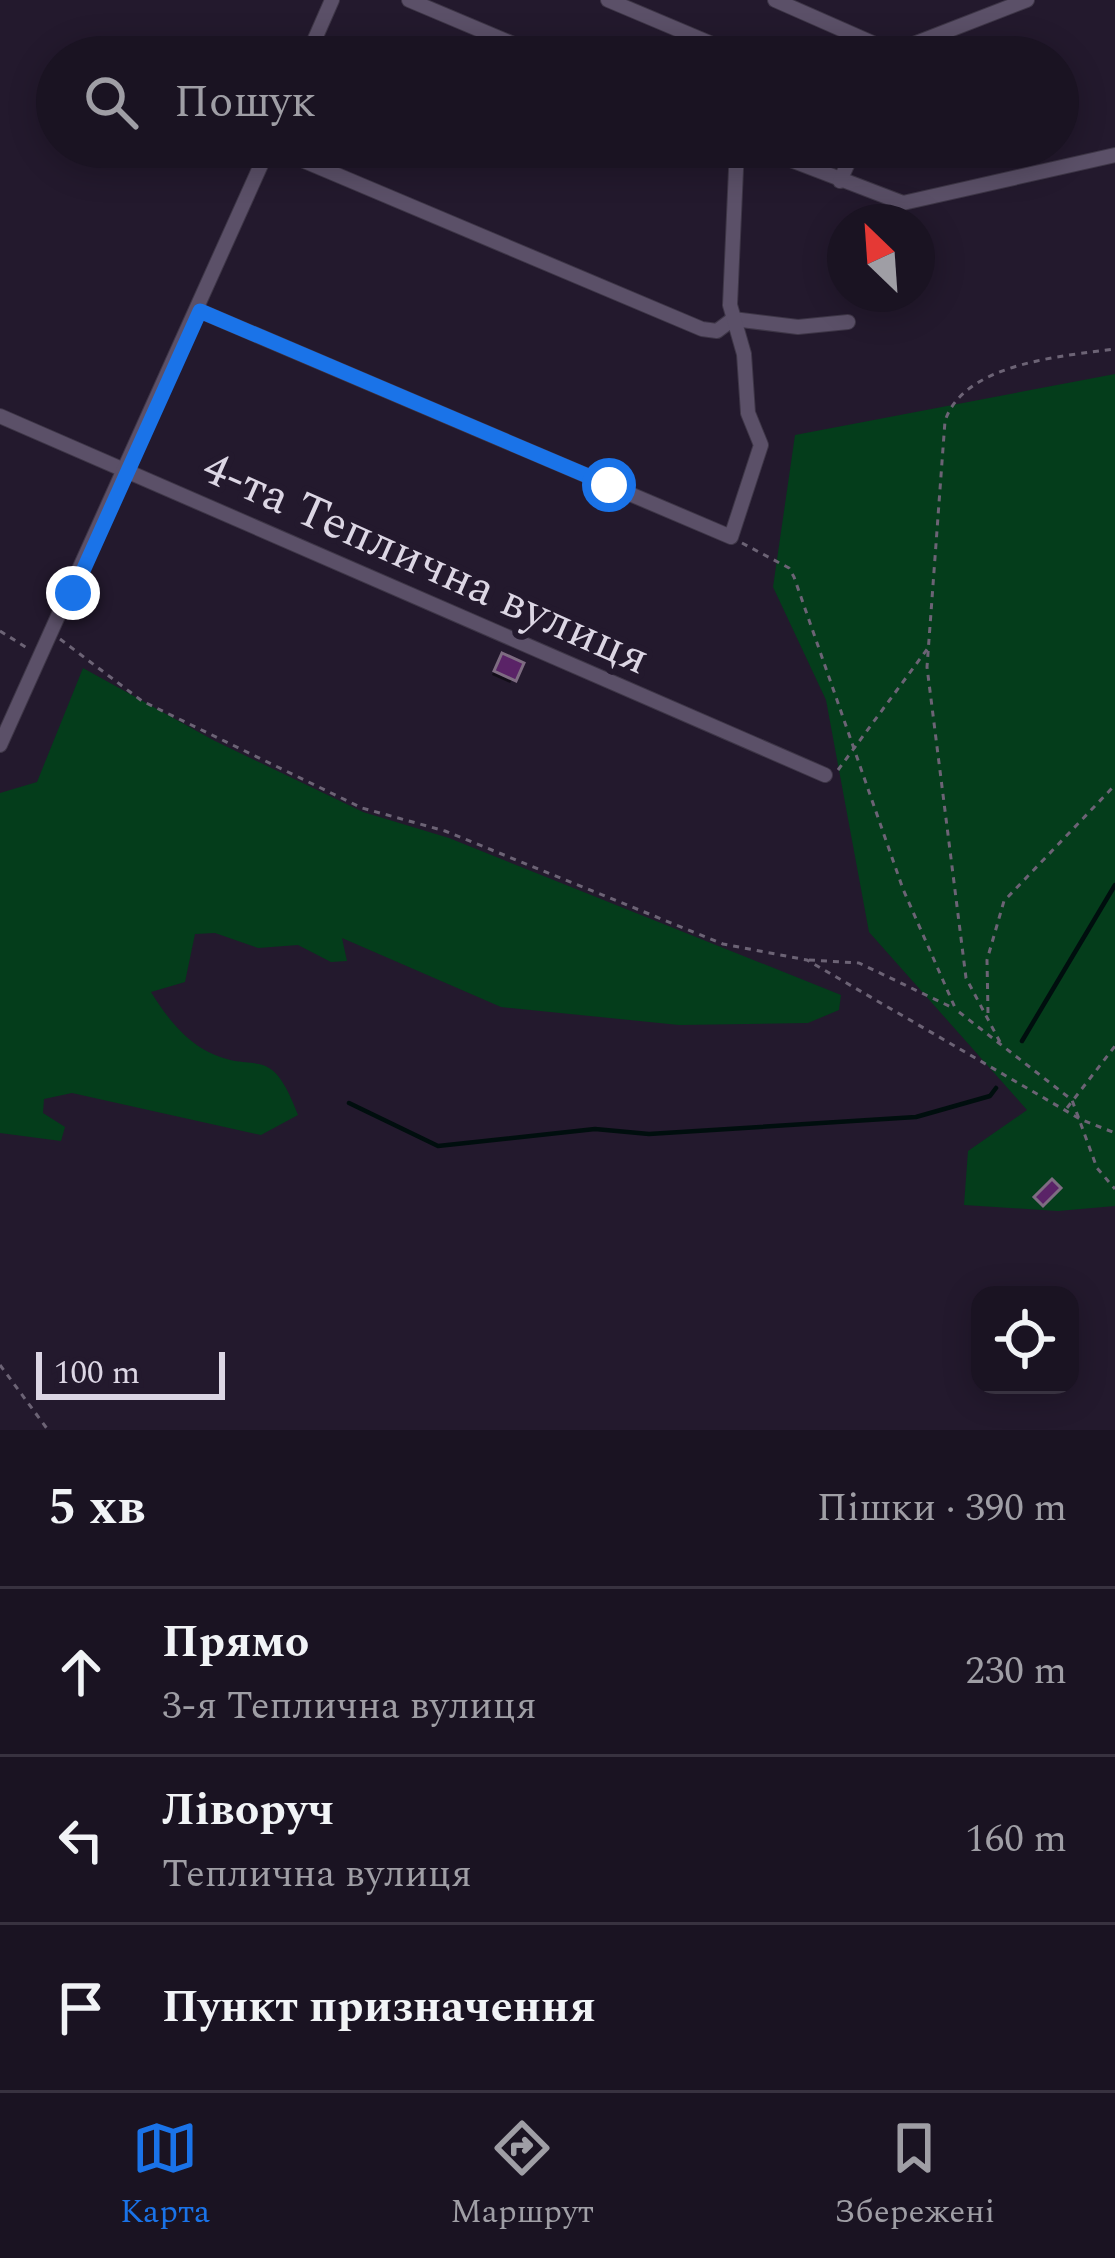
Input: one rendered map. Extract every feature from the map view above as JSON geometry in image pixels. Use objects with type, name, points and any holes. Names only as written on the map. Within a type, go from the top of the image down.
[{"type":"street","points":[[317,36],[332,0]]},
{"type":"street","points":[[409,0],[494,36]]},
{"type":"street","points":[[608,0],[693,36]]},
{"type":"street","points":[[775,0],[852,36]]},
{"type":"street","points":[[939,36],[1028,0]]},
{"type":"street","points":[[1079,164],[1115,155]]},
{"type":"street","points":[[0,745],[55,634],[261,168]]},
{"type":"street","points":[[320,168],[701,329],[716,331],[733,319],[798,327],[848,322]]},
{"type":"street","points":[[200,311],[731,537],[761,445],[748,413],[744,354],[733,319],[737,168]]},
{"type":"street","points":[[808,168],[885,200],[922,202],[1062,168]]},
{"type":"street","points":[[840,181],[846,168]]},
{"type":"street","name":"4-та Теплична вулиця","points":[[0,416],[825,775]]},
{"type":"path","points":[[1000,1042],[966,978],[928,647],[945,421],[956,396],[993,375],[1115,349]]},
{"type":"path","points":[[731,537],[789,568],[903,889],[956,1010]]},
{"type":"path","points":[[0,631],[42,662]]},
{"type":"path","points":[[55,634],[142,701],[362,808],[446,831],[723,944],[807,960],[859,963],[956,1010],[1072,1100],[1084,1120],[1097,1168],[1115,1189]]},
{"type":"path","points":[[825,775],[838,770],[857,750],[928,647]]},
{"type":"path","points":[[988,1015],[987,960],[1004,901],[1115,784]]},
{"type":"path","points":[[807,960],[1066,1110],[1115,1133]]},
{"type":"path","points":[[1066,1110],[1115,1046]]},
{"type":"path","points":[[0,1365],[48,1430]]},
{"type":"green space","points":[[1115,374],[1115,1206],[1058,1211],[964,1205],[968,1151],[1027,1110],[869,932],[826,700],[773,587],[795,435]]},
{"type":"green space","points":[[83,668],[213,740],[363,812],[449,838],[841,995],[839,1010],[808,1023],[679,1025],[501,1007],[342,938],[347,961],[331,962],[298,945],[258,948],[215,933],[195,934],[185,982],[151,992],[174,1024],[203,1049],[269,1068],[288,1091],[298,1115],[261,1135],[72,1093],[44,1099],[43,1113],[65,1127],[61,1141],[0,1133],[0,793],[37,782]]},
{"type":"building","points":[[502,653],[524,663],[516,681],[494,671]]},
{"type":"building","points":[[1052,1179],[1061,1188],[1043,1206],[1034,1197]]},
{"type":"waterway","points":[[1022,1041],[1115,885]]},
{"type":"waterway","points":[[349,1103],[438,1146],[595,1129],[649,1134],[916,1117],[990,1096],[996,1088]]},
{"type":"route","points":[[73,593],[200,311],[609,485]]}]
